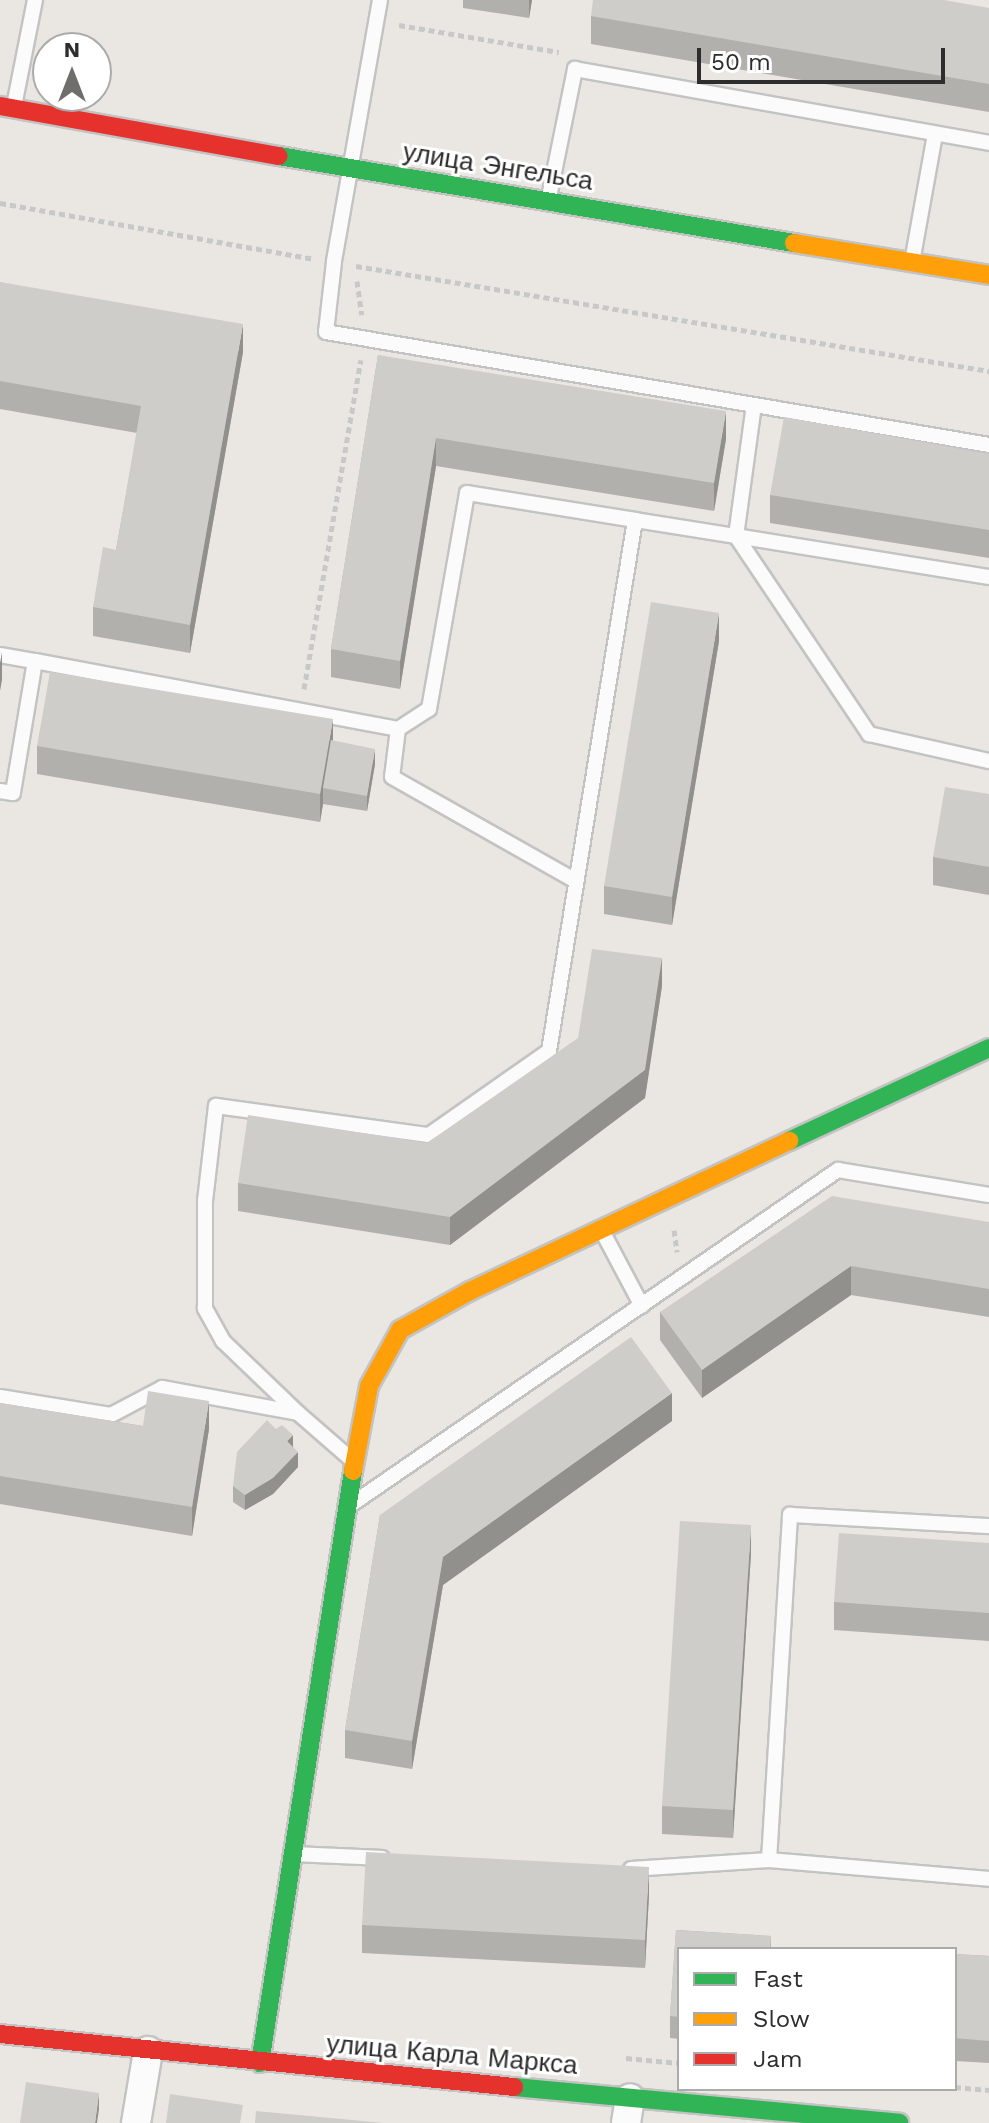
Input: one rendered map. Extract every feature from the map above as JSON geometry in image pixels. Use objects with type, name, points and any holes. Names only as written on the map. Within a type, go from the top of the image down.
[{"type":"street","name":"улица Энгельса","points":[[6,107],[989,275]]},
{"type":"street","points":[[260,2063],[354,1462],[369,1386],[400,1330],[470,1291],[601,1228],[989,1048]]},
{"type":"street","name":"улица Карла Маркса","points":[[0,2034],[260,2063],[628,2110],[899,2123]]},
{"type":"street","points":[[136,2123],[148,2051]]},
{"type":"lane","points":[[6,107],[35,0]]},
{"type":"lane","points":[[380,0],[334,262],[326,332],[989,445]]},
{"type":"lane","points":[[548,202],[575,69],[989,143]]},
{"type":"lane","points":[[912,262],[935,134]]},
{"type":"lane","points":[[754,405],[736,536],[869,734],[989,761]]},
{"type":"lane","points":[[0,655],[398,729],[429,709],[467,493],[989,577]]},
{"type":"lane","points":[[354,1462],[223,1341],[205,1308],[205,1201],[216,1106],[429,1135],[549,1051],[635,520]]},
{"type":"lane","points":[[0,791],[13,793],[35,661]]},
{"type":"lane","points":[[398,729],[392,777],[576,881]]},
{"type":"lane","points":[[349,1506],[838,1170],[989,1195]]},
{"type":"lane","points":[[601,1228],[642,1306]]},
{"type":"lane","points":[[0,1397],[111,1415],[162,1388],[298,1413]]},
{"type":"lane","points":[[769,1860],[790,1515],[989,1526]]},
{"type":"lane","points":[[291,1854],[401,1859]]},
{"type":"lane","points":[[623,1869],[654,1870],[769,1860],[989,1879]]},
{"type":"path","points":[[396,39],[398,24]]},
{"type":"path","points":[[0,203],[355,266],[989,371]]},
{"type":"path","points":[[300,713],[365,340],[355,266],[359,251]]},
{"type":"path","points":[[957,2087],[989,2090]]},
{"type":"building","points":[[593,0],[944,0],[989,8],[989,84],[591,16]]},
{"type":"building","points":[[0,282],[243,324],[190,625],[93,607],[103,547],[116,550],[141,406],[0,381]]},
{"type":"building","points":[[378,355],[726,411],[714,483],[436,438],[400,661],[331,649]]},
{"type":"building","points":[[784,417],[989,454],[989,530],[770,495]]},
{"type":"building","points":[[651,602],[719,613],[672,897],[604,886]]},
{"type":"building","points":[[50,672],[333,719],[320,794],[37,746]]},
{"type":"building","points":[[331,740],[375,749],[367,796],[323,788]]},
{"type":"building","points":[[945,787],[989,794],[989,867],[933,857]]},
{"type":"building","points":[[592,949],[662,958],[645,1070],[450,1217],[238,1183],[248,1115],[427,1143],[578,1038]]},
{"type":"building","points":[[832,1196],[989,1222],[989,1289],[851,1266],[702,1370],[660,1312]]},
{"type":"building","points":[[631,1337],[672,1393],[443,1557],[412,1741],[345,1730],[380,1515]]},
{"type":"building","points":[[148,1391],[209,1401],[192,1507],[0,1476],[0,1403],[143,1426]]},
{"type":"building","points":[[267,1420],[276,1429],[282,1425],[293,1435],[287,1441],[298,1452],[273,1478],[245,1495],[233,1486],[237,1452]]},
{"type":"building","points":[[680,1521],[751,1525],[733,1810],[662,1806]]},
{"type":"building","points":[[839,1533],[989,1543],[989,1613],[834,1602]]},
{"type":"building","points":[[366,1852],[649,1867],[645,1940],[362,1925]]},
{"type":"building","points":[[676,1930],[771,1936],[770,1947],[677,1947],[677,2017],[670,2016]]},
{"type":"building","points":[[957,1954],[989,1956],[989,2041],[957,2038]]},
{"type":"building","points":[[26,2082],[99,2093],[95,2123],[20,2123]]},
{"type":"building","points":[[170,2094],[243,2105],[240,2123],[166,2123]]},
{"type":"building","points":[[256,2111],[384,2123],[255,2123]]},
{"type":"traffic: fast","points":[[279,156],[794,243]]},
{"type":"traffic: fast","points":[[789,1141],[989,1048]]},
{"type":"traffic: fast","points":[[260,2063],[353,1471]]},
{"type":"traffic: fast","points":[[514,2087],[899,2123]]},
{"type":"traffic: slow","points":[[794,243],[989,275]]},
{"type":"traffic: slow","points":[[353,1471],[369,1386],[400,1330],[470,1291],[789,1141]]},
{"type":"traffic: jam","points":[[0,106],[279,156]]},
{"type":"traffic: jam","points":[[0,2034],[514,2087]]}]
